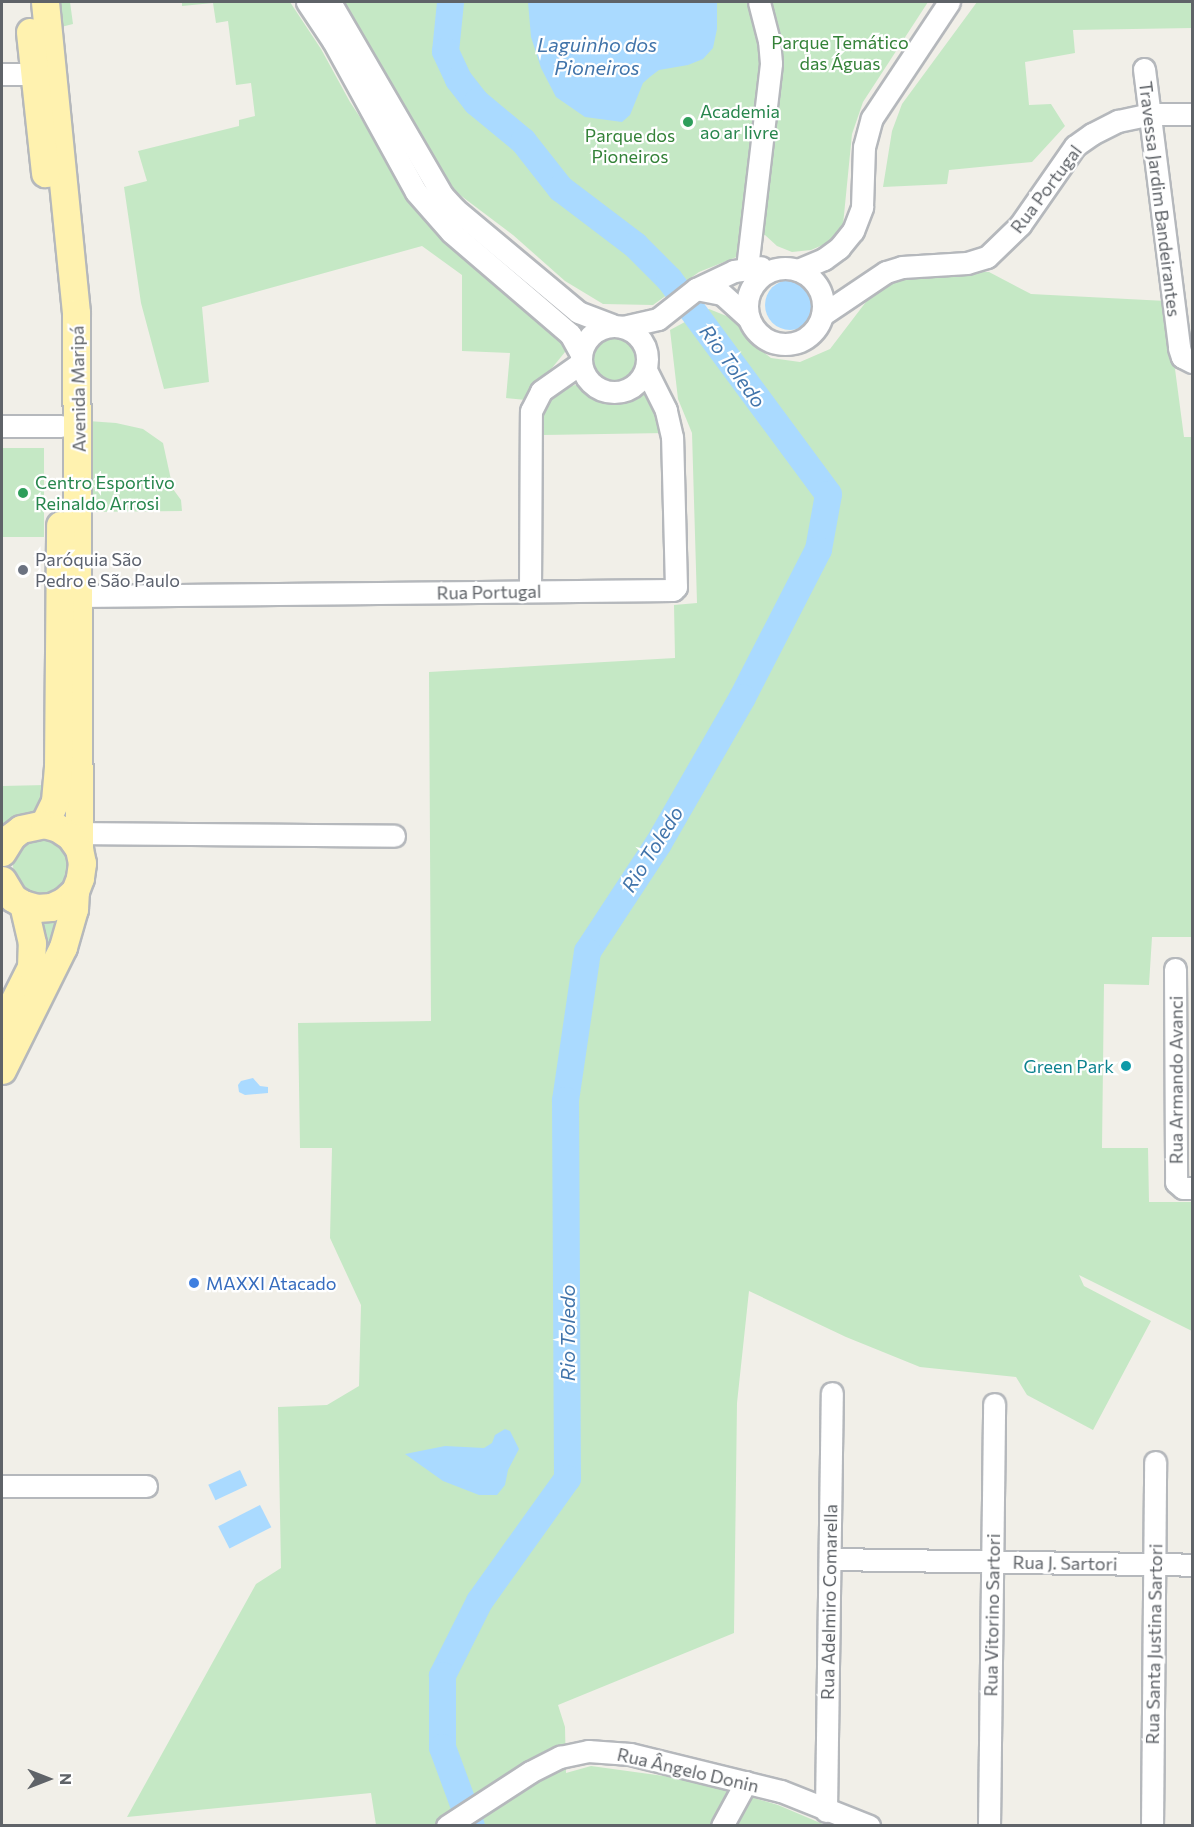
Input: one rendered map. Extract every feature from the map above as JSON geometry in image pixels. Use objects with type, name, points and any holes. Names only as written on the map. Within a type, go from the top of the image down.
[{"type":"main road","name":"Avenida Maripá","points":[[27,2],[61,339],[58,767],[55,801],[44,824]]},
{"type":"main road","name":"Avenida Maripá","points":[[45,2],[76,313],[79,841],[82,863],[81,878],[75,891]]},
{"type":"main road","points":[[5,843],[21,829],[44,824],[58,828],[79,841]]},
{"type":"main road","points":[[2,880],[14,898],[23,904],[37,908],[51,907],[64,901],[75,891]]},
{"type":"main road","points":[[2,1070],[63,946],[74,909],[75,891]]},
{"type":"main road","points":[[2,1025],[31,967],[32,943],[23,904]]},
{"type":"street","points":[[307,2],[333,41],[416,192],[451,232],[570,334],[581,358],[585,376],[593,385],[612,392],[633,387],[646,370],[646,348],[665,313]]},
{"type":"street","points":[[330,2],[443,196],[455,209],[578,312],[617,326],[641,339],[646,348]]},
{"type":"street","points":[[695,290],[722,294],[749,318],[763,337],[786,344],[809,336],[822,315],[823,304],[816,284],[773,268],[755,219],[771,63],[769,41],[759,2]]},
{"type":"street","points":[[530,591],[531,411],[541,391],[581,358],[591,334],[665,313],[695,290],[734,271],[773,268],[824,259],[839,248],[853,231],[862,207],[864,147],[872,118],[949,2]]},
{"type":"street","name":"Travessa Jardim Bandeirantes","points":[[1144,69],[1179,348],[1190,362]]},
{"type":"street","points":[[2,74],[34,74]]},
{"type":"street","name":"Rua Portugal","points":[[822,315],[846,301],[876,276],[902,267],[943,266],[987,257],[1020,225],[1075,146],[1118,121],[1150,114],[1192,114]]},
{"type":"street","points":[[749,318],[747,307],[752,286],[773,268]]},
{"type":"street","name":"Rua Portugal","points":[[78,596],[673,590],[676,587],[670,422],[646,370]]},
{"type":"street","points":[[2,426],[61,426]]},
{"type":"street","points":[[79,841],[394,836]]},
{"type":"street","name":"Rua Armando Avanci","points":[[1175,969],[1176,1182],[1188,1188]]},
{"type":"street","name":"Rua Adelmiro Comarella","points":[[826,1811],[832,1393]]},
{"type":"street","name":"Rua Vitorino Sartori","points":[[989,1826],[994,1404]]},
{"type":"street","name":"Rua Santa Justina Sartori","points":[[1152,1826],[1155,1462]]},
{"type":"street","points":[[2,1486],[146,1486]]},
{"type":"street","name":"Rua J. Sartori","points":[[830,1559],[1192,1565]]},
{"type":"street","name":"Rua Ângelo Donin","points":[[452,1821],[507,1784],[560,1757],[588,1751],[630,1754],[781,1791],[826,1811],[869,1826]]},
{"type":"street","points":[[722,1826],[746,1782]]},
{"type":"green space","points":[[59,2],[70,2],[73,24],[61,27]]},
{"type":"green space","points":[[182,2],[290,2],[321,49],[350,102],[422,211],[559,332],[566,347],[565,352],[526,400],[506,398],[510,353],[462,351],[462,275],[422,246],[202,307],[209,382],[164,389],[141,303],[124,187],[147,181],[138,151],[239,126],[239,120],[255,116],[251,83],[236,85],[228,21],[216,23],[213,3],[182,6]]},
{"type":"green space","name":"Parque dos Pioneiros","points":[[340,2],[928,2],[863,102],[852,134],[843,225],[835,236],[825,244],[811,250],[792,252],[777,246],[765,235],[740,241],[739,256],[699,272],[653,305],[603,304],[565,281],[513,235],[456,192],[422,141]]},
{"type":"green space","points":[[977,2],[1192,2],[1192,28],[1073,30],[1075,53],[1025,62],[1029,105],[1051,104],[1065,126],[1032,162],[949,170],[947,184],[883,187],[892,131],[902,104]]},
{"type":"green space","points":[[940,272],[989,272],[1031,294],[1166,301],[1184,437],[1192,437],[1192,937],[1152,937],[1149,985],[1104,984],[1102,1148],[1148,1148],[1149,1202],[1192,1202],[1192,1331],[1079,1275],[1084,1286],[1151,1321],[1093,1430],[1027,1395],[1016,1377],[920,1367],[846,1337],[749,1291],[737,1403],[734,1633],[558,1705],[565,1727],[566,1773],[591,1766],[693,1780],[778,1805],[825,1825],[376,1825],[371,1793],[127,1817],[256,1584],[281,1568],[278,1407],[327,1405],[359,1386],[361,1305],[330,1238],[332,1148],[300,1148],[298,1023],[431,1021],[429,672],[675,658],[674,605],[697,603],[692,433],[678,399],[670,330],[709,309],[734,319],[749,341],[771,358],[800,362],[830,349],[872,294],[906,277]]},
{"type":"green space","points":[[618,331],[628,333],[637,339],[643,348],[645,358],[643,368],[637,377],[628,383],[618,385],[608,383],[599,377],[593,368],[591,358],[593,348],[599,339],[608,333]]},
{"type":"green space","points":[[575,385],[620,398],[633,397],[650,386],[666,433],[543,435],[543,414],[547,400],[555,391]]},
{"type":"green space","points":[[88,421],[116,423],[143,429],[163,443],[173,489],[181,500],[182,511],[89,512]]},
{"type":"green space","name":"Centro Esportivo Reinaldo Arrosi","points":[[2,448],[44,448],[44,537],[2,537]]},
{"type":"green space","points":[[46,785],[46,792],[36,814],[2,828],[2,786]]},
{"type":"green space","points":[[36,838],[46,838],[61,846],[67,855],[69,866],[67,877],[61,886],[46,894],[36,894],[25,889],[18,882],[13,871],[13,861],[18,850],[25,843]]},
{"type":"green space","points":[[61,910],[56,944],[36,968],[32,913]]},
{"type":"water","name":"Laguinho dos Pioneiros","points":[[528,2],[717,2],[717,29],[713,48],[703,59],[688,65],[659,70],[643,83],[630,115],[622,122],[585,117],[556,97],[541,68],[531,37]]},
{"type":"water","points":[[790,280],[804,284],[811,291],[815,305],[811,319],[804,326],[790,330],[776,326],[769,319],[765,305],[769,291],[776,284]]},
{"type":"water","points":[[253,1078],[260,1086],[268,1087],[268,1093],[245,1095],[239,1092],[238,1085],[241,1081]]},
{"type":"water","points":[[505,1429],[510,1431],[519,1449],[508,1470],[505,1485],[497,1495],[479,1495],[443,1481],[405,1454],[445,1446],[484,1448],[492,1443],[495,1435]]},
{"type":"water","points":[[240,1470],[247,1485],[215,1500],[208,1485]]},
{"type":"water","points":[[260,1505],[271,1527],[229,1549],[218,1526]]},
{"type":"waterway","name":"Rio Toledo","points":[[450,2],[445,51],[458,79],[476,102],[523,141],[560,188],[635,245],[669,279],[828,494],[818,549],[742,697],[658,843],[587,951],[565,1100],[567,1478],[479,1601],[442,1675],[442,1747],[471,1826]]},
{"type":"place","name":"Academia ao ar livre","points":[[688,122]]},
{"type":"place","name":"Centro Esportivo Reinaldo Arrosi","points":[[23,493]]},
{"type":"place","name":"Paróquia São Pedro e São Paulo","points":[[23,570]]},
{"type":"place","name":"Green Park","points":[[1126,1066]]},
{"type":"place","name":"MAXXI Atacado","points":[[194,1283]]},
{"type":"park label","name":"Parque Temático das Águas","points":[[840,53]]}]
